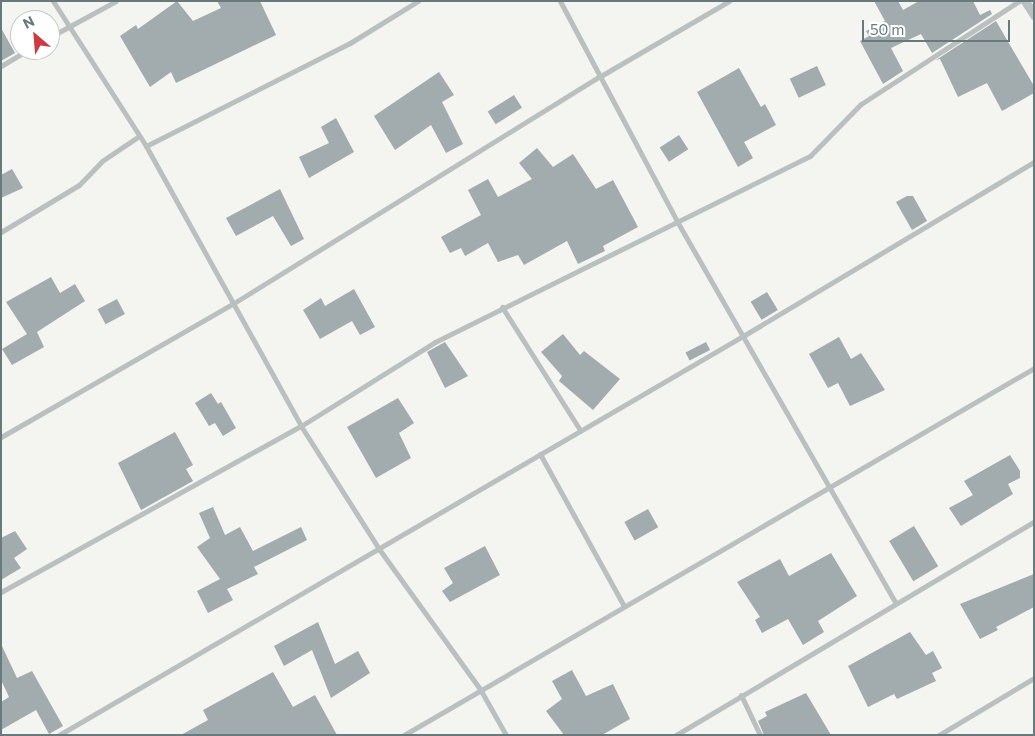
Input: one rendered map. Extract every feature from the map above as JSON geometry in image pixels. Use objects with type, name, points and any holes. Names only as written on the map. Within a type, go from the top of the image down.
[{"type":"street","points":[[53,1],[67,26],[146,146],[301,426],[379,549],[480,690],[506,735]]},
{"type":"street","points":[[60,30],[116,1]]},
{"type":"street","points":[[146,146],[350,43],[418,1]]},
{"type":"street","points":[[560,1],[598,77],[678,223],[896,603]]},
{"type":"street","points":[[1,437],[234,303],[598,77],[729,1]]},
{"type":"street","points":[[1,592],[301,426],[435,342],[502,307],[678,223],[810,156],[861,104],[1019,1]]},
{"type":"street","points":[[1025,1],[1034,15]]},
{"type":"street","points":[[1,232],[79,184],[102,161],[139,136]]},
{"type":"street","points":[[59,735],[743,336],[1034,162]]},
{"type":"street","points":[[502,307],[580,430]]},
{"type":"street","points":[[404,735],[1034,368]]},
{"type":"street","points":[[540,454],[624,606]]},
{"type":"street","points":[[676,735],[1034,522]]},
{"type":"street","points":[[939,735],[1034,678]]},
{"type":"street","points":[[741,695],[760,735]]},
{"type":"building","points":[[177,1],[193,21],[221,8],[217,1],[260,1],[276,35],[176,83],[171,72],[150,87],[120,36],[136,25],[138,29]]},
{"type":"building","points":[[874,1],[898,1],[903,10],[919,1],[973,1],[980,15],[990,10],[992,14],[932,53],[921,34],[891,48],[903,71],[883,84],[860,41],[869,36],[866,31],[885,21]]},
{"type":"building","points":[[996,21],[1034,86],[1034,93],[1002,111],[987,83],[958,97],[940,59],[936,60]]},
{"type":"building","points":[[1,28],[10,44],[10,56],[1,61]]},
{"type":"building","points":[[817,66],[826,85],[799,98],[790,79]]},
{"type":"building","points":[[739,68],[761,107],[765,104],[776,125],[744,142],[753,158],[738,167],[697,92]]},
{"type":"building","points":[[439,72],[454,95],[442,102],[463,144],[446,153],[431,125],[395,150],[374,116]]},
{"type":"building","points":[[514,95],[522,108],[496,124],[488,111]]},
{"type":"building","points":[[336,118],[354,152],[309,178],[299,157],[329,143],[321,127]]},
{"type":"building","points":[[679,135],[688,149],[669,162],[660,148]]},
{"type":"building","points":[[537,148],[553,167],[573,154],[596,189],[613,180],[638,227],[603,246],[605,251],[578,264],[567,241],[524,265],[518,255],[498,262],[488,243],[465,256],[461,248],[450,253],[441,237],[481,215],[468,190],[488,179],[498,197],[532,179],[519,163]]},
{"type":"building","points":[[12,169],[23,188],[1,198],[1,175]]},
{"type":"building","points":[[280,189],[304,239],[291,246],[273,216],[236,236],[226,218]]},
{"type":"building","points":[[907,196],[913,196],[927,221],[912,230],[896,202]]},
{"type":"building","points":[[51,277],[60,293],[75,284],[85,301],[37,332],[44,347],[12,365],[2,349],[27,334],[6,302]]},
{"type":"building","points":[[354,289],[375,327],[360,335],[352,321],[320,339],[303,310],[321,298],[325,306]]},
{"type":"building","points":[[767,292],[778,310],[762,320],[751,302]]},
{"type":"building","points":[[117,299],[125,314],[106,324],[98,309]]},
{"type":"building","points":[[563,334],[580,355],[584,351],[620,379],[593,410],[559,381],[562,376],[541,352]]},
{"type":"building","points":[[839,337],[851,359],[861,353],[885,390],[850,406],[838,383],[828,388],[809,354]]},
{"type":"building","points":[[445,342],[468,376],[445,388],[427,352]]},
{"type":"building","points":[[706,342],[710,350],[690,360],[686,352]]},
{"type":"building","points":[[211,393],[218,404],[221,402],[236,428],[223,436],[215,423],[209,426],[195,403]]},
{"type":"building","points":[[398,398],[414,423],[399,433],[411,458],[376,478],[347,427]]},
{"type":"building","points":[[175,432],[193,465],[186,469],[193,481],[141,510],[118,463]]},
{"type":"building","points":[[1010,455],[1020,471],[1020,478],[1008,484],[1013,494],[961,526],[949,508],[973,495],[964,481]]},
{"type":"building","points":[[213,507],[225,535],[240,527],[253,551],[301,527],[307,540],[254,567],[258,574],[227,589],[233,600],[208,613],[197,591],[220,579],[197,547],[210,538],[199,513]]},
{"type":"building","points":[[648,509],[658,527],[635,540],[624,522]]},
{"type":"building","points":[[914,526],[938,566],[913,581],[889,541]]},
{"type":"building","points":[[15,531],[27,549],[14,558],[21,568],[1,580],[1,538]]},
{"type":"building","points":[[485,546],[500,575],[450,602],[442,591],[453,583],[444,568]]},
{"type":"building","points":[[831,553],[857,596],[818,621],[824,632],[803,645],[788,619],[762,633],[755,620],[760,617],[737,582],[780,559],[789,576]]},
{"type":"building","points":[[1034,574],[1034,607],[996,627],[998,630],[980,639],[960,604]]},
{"type":"building","points":[[318,622],[335,664],[358,651],[370,673],[331,698],[312,650],[284,666],[274,646]]},
{"type":"building","points":[[910,632],[926,655],[933,651],[942,668],[932,673],[936,681],[897,699],[894,694],[868,707],[848,666]]},
{"type":"building","points":[[1,644],[17,678],[32,671],[63,726],[49,734],[36,710],[1,730],[1,702],[9,697],[1,680]]},
{"type":"building","points":[[572,670],[586,696],[613,684],[630,719],[602,735],[564,735],[546,711],[562,699],[552,681]]},
{"type":"building","points":[[273,672],[293,707],[315,695],[337,735],[181,735],[208,720],[203,710]]},
{"type":"building","points":[[806,693],[831,735],[764,735],[758,721],[767,716],[765,712]]}]
